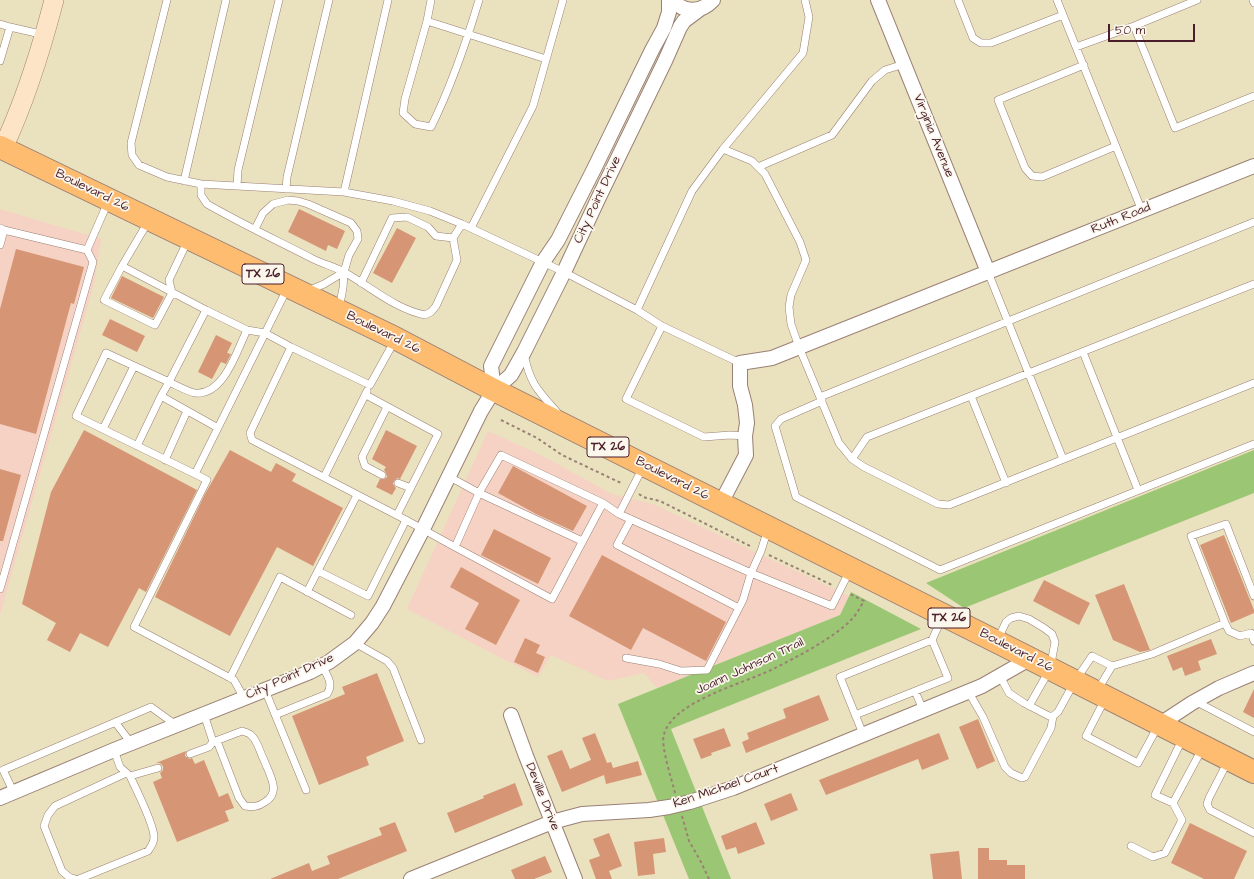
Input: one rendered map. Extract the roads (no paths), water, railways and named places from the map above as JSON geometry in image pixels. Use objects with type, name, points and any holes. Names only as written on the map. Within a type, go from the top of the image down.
[{"type":"main road","name":"Boulevard 26","points":[[1,148],[395,338],[573,430],[1031,658],[1254,772]]},
{"type":"street","points":[[1,148],[15,122],[45,35],[54,0]]},
{"type":"street","name":"City Point Drive","points":[[494,390],[491,366],[543,262],[562,232],[664,28],[669,12],[669,0]]},
{"type":"street","points":[[673,0],[676,4],[686,9],[700,9]]},
{"type":"street","name":"City Point Drive","points":[[0,798],[131,743],[322,666],[340,655],[355,642],[372,623],[383,606],[423,529],[448,476],[482,411],[494,390],[511,375],[524,352],[665,61],[680,26],[684,21],[713,0]]},
{"type":"street","name":"Virginia Avenue","points":[[878,0],[988,272]]},
{"type":"street","name":"Ruth Road","points":[[740,363],[772,358],[1254,166]]},
{"type":"street","points":[[721,503],[746,455],[745,436],[747,423],[745,405],[740,386],[740,363]]},
{"type":"street","name":"Ken Michael Court","points":[[411,879],[552,822],[582,814],[649,810],[669,807],[733,788],[982,686],[1031,658]]},
{"type":"street","points":[[1160,724],[1195,701],[1219,688],[1254,673]]},
{"type":"street","name":"Deville Drive","points":[[511,715],[575,879]]},
{"type":"lane","points":[[167,0],[132,143],[132,155],[139,165],[168,178],[201,184],[344,192],[393,200],[430,211],[471,228],[564,272],[638,310],[662,326],[740,363]]},
{"type":"lane","points":[[184,181],[226,0]]},
{"type":"lane","points":[[236,186],[238,170],[279,0]]},
{"type":"lane","points":[[286,189],[287,177],[329,0]]},
{"type":"lane","points":[[344,192],[388,0]]},
{"type":"lane","points":[[431,0],[403,113],[416,124],[431,127],[444,100],[479,0]]},
{"type":"lane","points":[[471,228],[532,106],[563,0]]},
{"type":"lane","points":[[638,310],[692,191],[723,149],[803,53],[809,17],[806,0]]},
{"type":"lane","points":[[958,0],[973,38],[981,43],[991,43],[1063,15]]},
{"type":"lane","points":[[1057,0],[1142,211]]},
{"type":"lane","points":[[1076,48],[1197,0]]},
{"type":"lane","points":[[427,21],[546,59]]},
{"type":"lane","points":[[0,24],[45,35]]},
{"type":"lane","points":[[1134,26],[1175,128],[1254,96]]},
{"type":"lane","points":[[0,61],[10,27]]},
{"type":"lane","points":[[758,167],[832,135],[872,81],[885,70],[904,64]]},
{"type":"lane","points":[[1084,65],[998,100],[1025,168],[1032,176],[1042,177],[1116,146]]},
{"type":"lane","points":[[723,149],[752,161],[765,174],[800,242],[806,260],[791,295],[789,307],[790,324],[839,443],[852,459],[864,467],[938,504],[949,505],[1254,383]]},
{"type":"lane","points":[[201,184],[201,195],[207,204],[321,263],[344,272],[397,305],[418,314],[425,315],[431,312],[436,306],[457,260],[453,238],[462,224]]},
{"type":"lane","points":[[308,190],[308,204]]},
{"type":"lane","points":[[87,250],[109,200]]},
{"type":"lane","points":[[255,229],[263,213],[273,204],[288,200],[308,204],[351,224],[357,231],[358,239],[349,255],[344,272],[339,311]]},
{"type":"lane","points":[[361,283],[392,218],[407,217],[428,227],[436,236],[453,238]]},
{"type":"lane","points":[[149,220],[104,300],[155,325],[172,293],[170,280],[189,238]]},
{"type":"lane","points":[[1254,222],[1008,321],[821,399],[781,419],[774,426],[796,497],[940,570],[1254,444]]},
{"type":"lane","points":[[0,245],[2,229],[87,250],[93,262],[0,589]]},
{"type":"lane","points":[[122,266],[172,293],[247,330],[265,333],[370,385]]},
{"type":"lane","points":[[195,474],[265,333],[296,290],[324,284],[344,272]]},
{"type":"lane","points":[[988,272],[1063,459]]},
{"type":"lane","points":[[852,459],[867,437],[1253,286]]},
{"type":"lane","points":[[137,446],[161,396],[206,310]]},
{"type":"lane","points":[[662,326],[626,399],[704,437],[745,436]]},
{"type":"lane","points":[[244,698],[234,680],[134,627],[207,480],[76,416],[106,353],[194,393],[206,392],[219,383],[229,368],[247,330]]},
{"type":"lane","points":[[324,477],[395,338]]},
{"type":"lane","points":[[291,347],[250,433],[252,440],[397,515],[552,599],[602,503]]},
{"type":"lane","points":[[524,352],[528,372],[536,390],[573,430]]},
{"type":"lane","points":[[1083,352],[1138,490]]},
{"type":"lane","points":[[103,429],[134,366]]},
{"type":"lane","points":[[366,394],[438,434],[397,515]]},
{"type":"lane","points":[[161,396],[218,428]]},
{"type":"lane","points":[[971,396],[1006,483]]},
{"type":"lane","points":[[382,474],[365,466],[362,457],[387,407]]},
{"type":"lane","points":[[165,460],[187,411]]},
{"type":"lane","points":[[455,547],[479,493],[501,455],[602,503],[619,514],[751,573],[832,606],[851,568]]},
{"type":"lane","points":[[619,514],[644,465]]},
{"type":"lane","points":[[448,476],[479,493],[582,541]]},
{"type":"lane","points":[[398,483],[411,488]]},
{"type":"lane","points":[[307,592],[357,494]]},
{"type":"lane","points":[[631,519],[617,544],[739,608]]},
{"type":"lane","points":[[318,571],[368,596],[406,520]]},
{"type":"lane","points":[[1254,596],[1226,524],[1191,536],[1229,631],[1240,636],[1252,632],[1254,641]]},
{"type":"lane","points":[[626,658],[659,664],[681,671],[707,670],[743,600],[768,527]]},
{"type":"lane","points":[[230,678],[280,577],[351,615]]},
{"type":"lane","points":[[863,734],[840,677],[932,640],[944,615]]},
{"type":"lane","points":[[997,642],[1006,622],[1011,618],[1019,616],[1029,619],[1052,634],[1055,642],[1050,668],[1029,706]]},
{"type":"lane","points":[[968,691],[983,717],[1005,767],[1011,773],[1022,778],[1025,777],[1051,728],[1053,716],[1058,712],[1075,681],[1092,656],[1112,666],[1152,654],[1225,623]]},
{"type":"lane","points":[[855,715],[948,678],[932,640]]},
{"type":"lane","points":[[355,642],[387,661],[393,668],[421,740]]},
{"type":"lane","points":[[275,715],[327,694],[330,689],[330,682],[322,666]]},
{"type":"lane","points":[[1112,666],[1086,736],[1138,762],[1160,724]]},
{"type":"lane","points":[[1000,676],[1009,693],[1029,706],[1049,716],[1053,716]]},
{"type":"lane","points":[[265,690],[306,790]]},
{"type":"lane","points":[[916,691],[923,710]]},
{"type":"lane","points":[[1195,701],[1254,732]]},
{"type":"lane","points":[[13,792],[2,770],[151,707],[176,725]]},
{"type":"lane","points":[[190,754],[209,747],[215,742],[242,731],[251,735],[274,785],[274,793],[270,799],[260,806],[253,808],[244,806],[239,798],[215,742],[204,714]]},
{"type":"lane","points":[[115,722],[131,743]]},
{"type":"lane","points":[[1131,846],[1153,857],[1165,853],[1182,820],[1173,803],[1155,795],[1184,736]]},
{"type":"lane","points":[[1173,803],[1203,747]]},
{"type":"lane","points":[[78,879],[148,851],[153,844],[154,836],[150,823],[128,774],[120,767],[114,750]]},
{"type":"lane","points":[[1229,759],[1209,798],[1208,804],[1210,810],[1254,833]]},
{"type":"lane","points":[[75,879],[69,877],[62,871],[44,826],[48,815],[55,806],[128,774],[158,768]]}]
